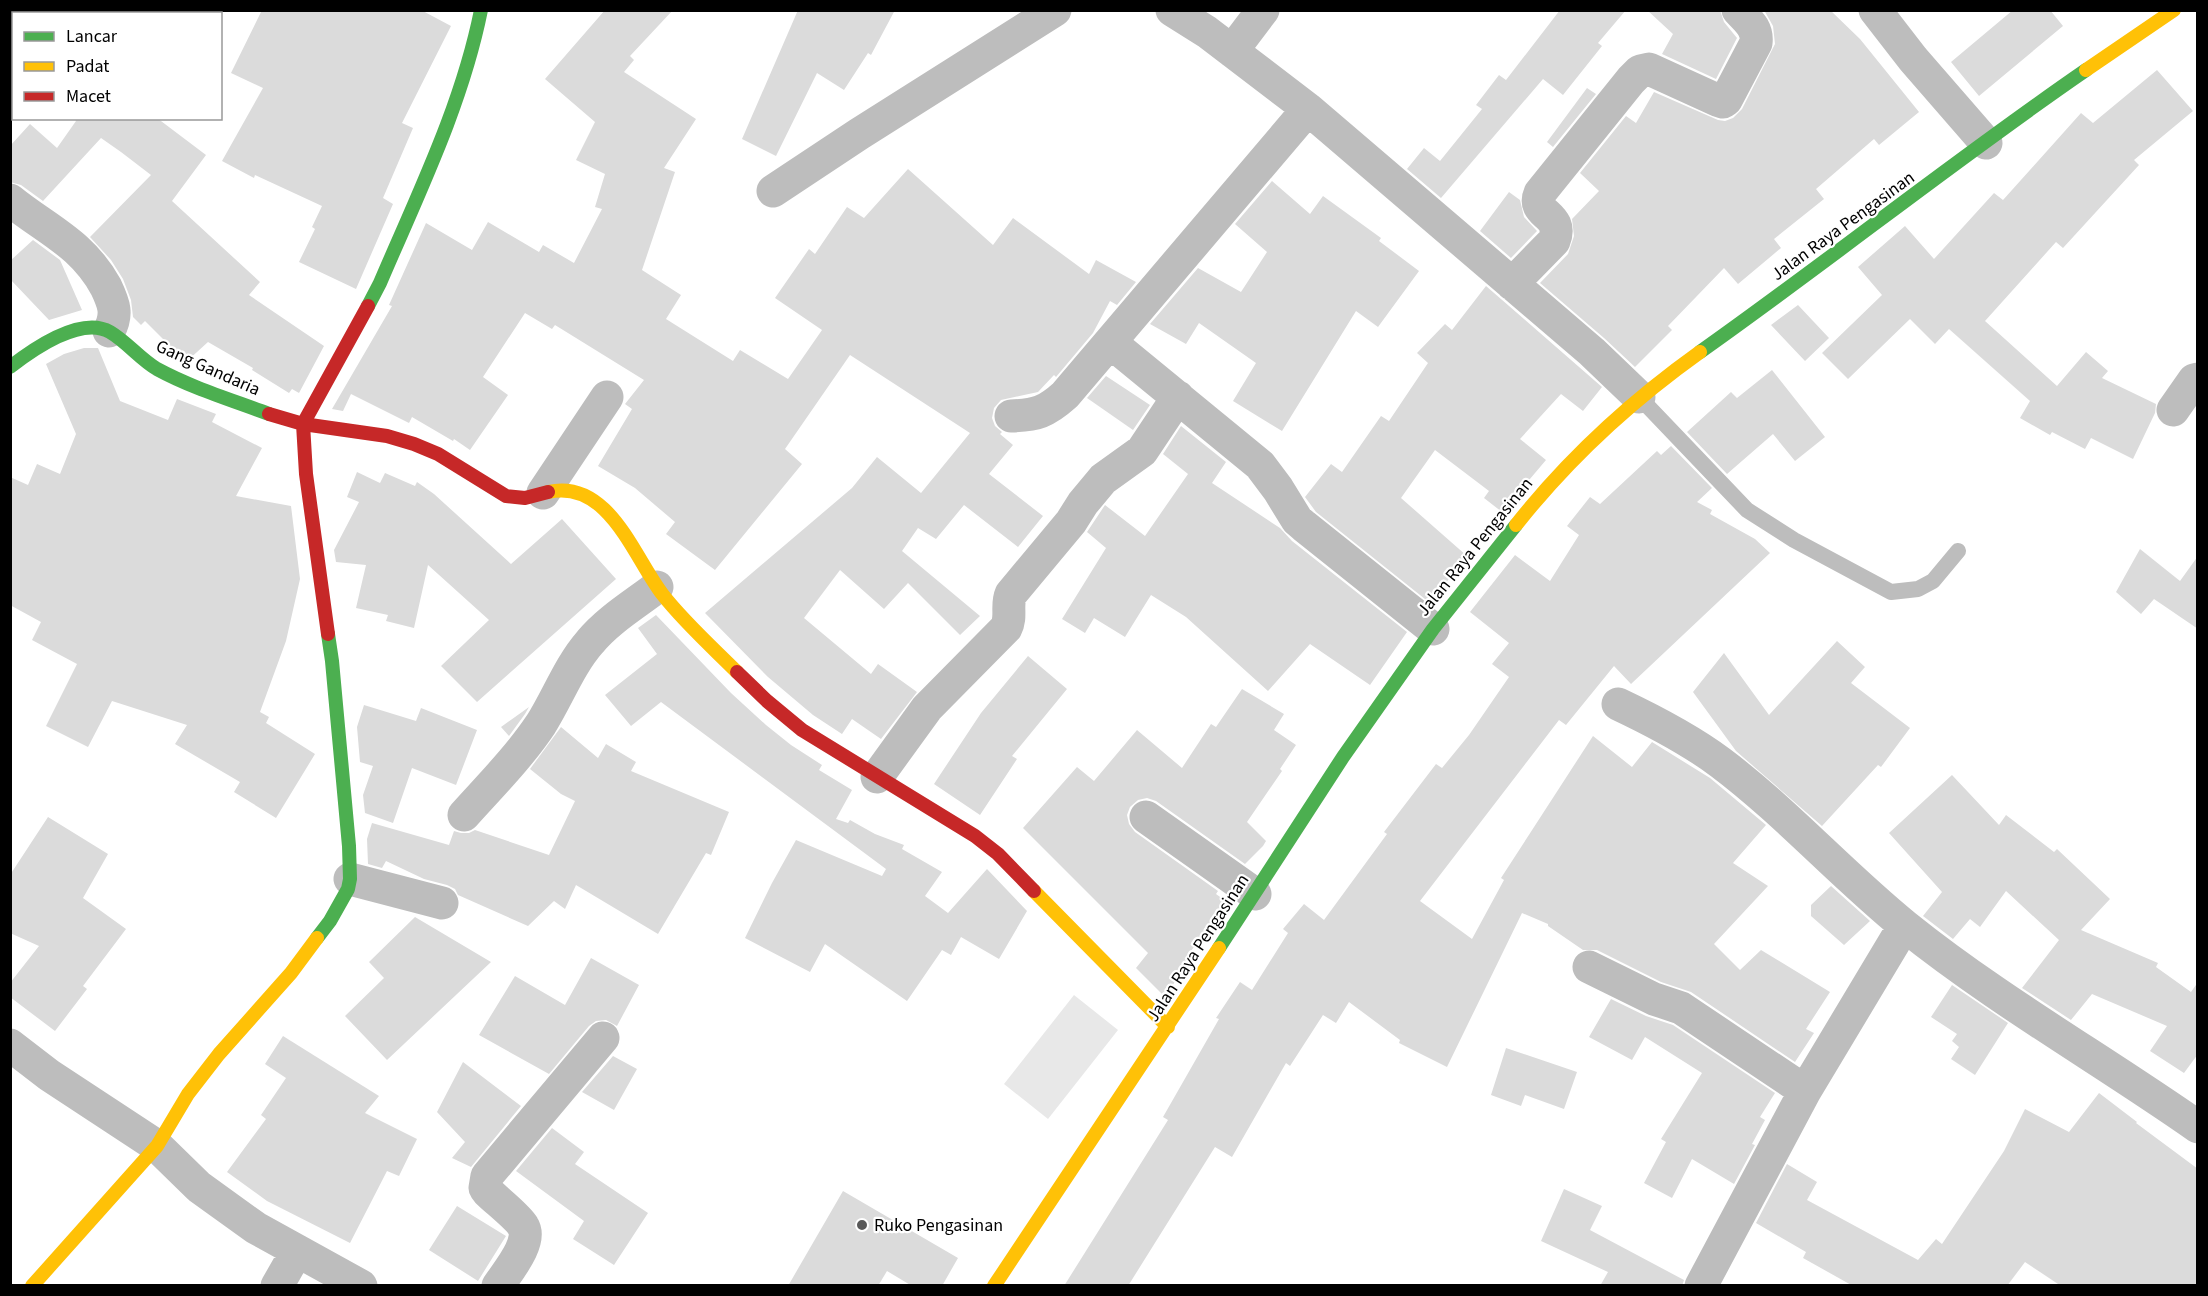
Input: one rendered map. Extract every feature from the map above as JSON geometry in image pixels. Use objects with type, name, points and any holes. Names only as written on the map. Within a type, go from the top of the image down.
[{"type":"street","points":[[32,1286],[157,1146],[178,1109],[203,1075],[278,989],[345,897],[350,879],[332,661],[307,485],[303,424],[380,283],[445,131],[474,46],[481,10]]},
{"type":"street","points":[[773,192],[859,134],[1055,10]]},
{"type":"street","points":[[1172,10],[1207,32],[1308,110],[1592,352],[1640,397]]},
{"type":"street","points":[[1232,51],[1263,10]]},
{"type":"street","points":[[1512,284],[1554,241],[1557,234],[1558,229],[1555,223],[1539,206],[1540,193],[1640,71],[1649,69],[1717,100],[1723,102],[1726,100],[1756,43],[1757,36],[1755,29],[1738,10]]},
{"type":"street","points":[[1875,10],[1913,59],[1986,143]]},
{"type":"street","name":"Jalan Raya Pengasinan","points":[[994,1286],[1168,1027],[1318,793],[1433,629],[1543,490],[1594,437],[1640,397],[1986,143],[2032,106],[2174,10]]},
{"type":"street","points":[[1011,416],[1032,415],[1050,409],[1065,395],[1308,110]]},
{"type":"street","points":[[10,200],[66,239],[89,261],[114,304],[115,315],[109,331],[79,328],[56,336],[10,367]]},
{"type":"street","name":"Gang Gandaria","points":[[109,331],[156,368],[248,406],[303,424],[387,436],[414,444],[438,454],[506,496],[517,500],[562,488],[581,494],[598,506],[627,538],[657,587],[676,611],[771,705],[803,730],[980,839],[998,854],[1168,1027]]},
{"type":"street","points":[[1110,342],[1260,465],[1304,526],[1433,629]]},
{"type":"street","points":[[2173,410],[2194,380],[2198,379]]},
{"type":"street","points":[[543,493],[607,397]]},
{"type":"street","points":[[877,777],[927,708],[1006,628],[1010,617],[1008,602],[1011,594],[1071,522],[1083,502],[1103,479],[1142,451],[1178,398]]},
{"type":"street","points":[[464,815],[524,747],[545,718],[579,656],[591,640],[657,587]]},
{"type":"street","points":[[1618,704],[1656,722],[1721,763],[1783,815],[1904,926],[1985,984],[2198,1127]]},
{"type":"street","points":[[1146,817],[1254,894]]},
{"type":"street","points":[[350,879],[442,903]]},
{"type":"street","points":[[1710,1282],[1805,1091],[1904,926]]},
{"type":"street","points":[[1589,967],[1654,999],[1681,1008],[1805,1091]]},
{"type":"street","points":[[498,1286],[521,1251],[526,1237],[524,1226],[485,1188],[487,1176],[603,1038]]},
{"type":"street","points":[[10,1045],[49,1075],[157,1146],[199,1187],[256,1228],[361,1286]]},
{"type":"street","points":[[277,1286],[297,1251]]},
{"type":"lane","points":[[1640,397],[1747,510],[1794,540],[1890,592],[1918,589],[1933,581],[1958,551]]},
{"type":"shaded area","points":[[1074,995],[1118,1030],[1048,1119],[1004,1084]]},
{"type":"building","points":[[262,10],[421,10],[451,26],[402,123],[413,128],[383,198],[393,204],[356,289],[299,262],[315,229],[312,227],[322,206],[255,175],[254,178],[222,161],[263,88],[231,73]]},
{"type":"building","points":[[605,10],[673,10],[630,56],[634,60],[624,72],[696,119],[664,168],[675,172],[642,270],[681,295],[666,319],[733,361],[740,350],[788,379],[822,330],[775,298],[809,249],[815,254],[847,207],[864,218],[908,169],[993,245],[1013,218],[1089,274],[1096,260],[1136,282],[1117,305],[1110,301],[1093,333],[1056,377],[1054,375],[1038,392],[1001,400],[994,408],[992,418],[995,426],[1002,432],[1000,434],[1013,445],[989,474],[1043,516],[1018,547],[964,505],[936,539],[918,528],[902,551],[980,616],[960,635],[908,583],[884,609],[840,570],[804,618],[871,674],[878,664],[917,692],[881,739],[852,719],[842,734],[813,715],[768,677],[705,613],[852,488],[877,457],[921,493],[970,433],[850,355],[785,449],[802,464],[715,570],[666,534],[675,522],[635,488],[598,466],[632,409],[625,404],[644,380],[555,325],[552,329],[525,313],[483,377],[508,395],[470,450],[412,417],[409,423],[351,394],[343,411],[332,409],[392,306],[389,305],[426,223],[472,250],[488,222],[539,252],[543,245],[574,263],[602,209],[595,207],[605,174],[576,160],[595,122],[545,79]]},
{"type":"building","points":[[798,10],[895,10],[871,55],[868,53],[844,90],[817,73],[776,156],[742,139]]},
{"type":"building","points":[[1560,10],[1626,10],[1598,43],[1602,46],[1563,95],[1543,79],[1441,198],[1407,169],[1424,148],[1440,161],[1482,109],[1476,105],[1499,75],[1506,80]]},
{"type":"building","points":[[1647,10],[1720,10],[1724,22],[1737,38],[1716,79],[1662,54],[1673,34]]},
{"type":"building","points":[[1764,10],[1830,10],[1860,39],[1919,112],[1879,145],[1874,139],[1816,189],[1824,199],[1774,239],[1781,248],[1738,284],[1724,268],[1668,326],[1672,330],[1635,367],[1540,283],[1568,254],[1574,236],[1572,219],[1599,191],[1580,173],[1626,116],[1636,123],[1654,92],[1718,120],[1725,121],[1733,118],[1742,109],[1775,44],[1773,26]]},
{"type":"building","points":[[2013,10],[2050,10],[2063,26],[1979,96],[1951,62]]},
{"type":"building","points":[[2157,70],[2193,111],[2134,160],[2139,165],[2063,248],[2056,242],[1985,321],[2057,386],[2086,352],[2108,371],[2102,378],[2156,404],[2155,413],[2133,459],[2091,438],[2085,449],[2052,432],[2050,435],[2020,418],[2030,401],[1949,329],[1935,344],[1910,319],[1848,379],[1822,353],[1882,295],[1858,267],[1905,226],[1934,259],[1994,193],[2003,200],[2081,113],[2093,123]]},
{"type":"building","points":[[1587,88],[1596,94],[1553,147],[1547,142]]},
{"type":"building","points":[[160,120],[206,155],[172,201],[260,282],[249,295],[324,346],[299,393],[292,389],[289,393],[252,370],[253,368],[208,342],[186,362],[145,321],[141,325],[133,317],[131,300],[123,279],[111,260],[90,237],[151,175],[121,152],[101,138],[43,201],[21,185],[10,182],[10,146],[30,124],[57,148],[76,121]]},
{"type":"building","points":[[1272,181],[1310,214],[1323,196],[1381,238],[1379,241],[1419,271],[1378,327],[1356,311],[1282,431],[1233,401],[1256,363],[1199,323],[1186,344],[1150,324],[1198,268],[1241,292],[1267,252],[1235,224]]},
{"type":"building","points":[[1509,192],[1520,200],[1524,217],[1537,231],[1511,258],[1480,231]]},
{"type":"building","points":[[33,240],[60,260],[82,310],[49,320],[10,279],[10,261]]},
{"type":"building","points":[[1486,286],[1602,387],[1583,411],[1561,394],[1520,439],[1546,460],[1502,512],[1484,498],[1489,491],[1435,450],[1401,498],[1467,556],[1430,603],[1316,512],[1305,497],[1331,464],[1342,472],[1381,416],[1389,421],[1428,363],[1417,353],[1445,324],[1452,330]]},
{"type":"building","points":[[1798,305],[1829,338],[1805,361],[1771,325]]},
{"type":"building","points":[[84,348],[98,348],[120,401],[168,420],[177,399],[216,414],[212,422],[262,448],[236,496],[291,506],[300,579],[286,641],[260,712],[269,717],[266,723],[315,754],[276,818],[234,792],[240,782],[175,744],[187,725],[112,701],[88,747],[46,726],[77,664],[32,640],[41,622],[10,605],[10,477],[28,485],[37,464],[60,474],[76,434],[46,364],[64,354]]},
{"type":"building","points":[[1772,370],[1825,437],[1795,461],[1773,434],[1727,474],[1687,432],[1731,392],[1737,398]]},
{"type":"building","points":[[1106,376],[1150,405],[1133,430],[1087,398]]},
{"type":"building","points":[[1181,426],[1226,462],[1212,483],[1280,528],[1292,541],[1407,632],[1370,685],[1310,644],[1268,691],[1186,617],[1151,595],[1125,637],[1094,618],[1085,633],[1062,619],[1106,548],[1087,532],[1105,505],[1145,536],[1188,474],[1163,454]]},
{"type":"building","points":[[1671,446],[1712,488],[1697,502],[1712,510],[1710,514],[1755,539],[1770,553],[1631,684],[1614,666],[1566,725],[1559,720],[1420,901],[1472,939],[1504,880],[1501,878],[1593,736],[1632,767],[1652,742],[1710,778],[1766,825],[1733,863],[1768,886],[1714,944],[1740,970],[1761,950],[1830,992],[1806,1029],[1814,1033],[1795,1062],[1691,992],[1661,982],[1597,950],[1583,950],[1548,924],[1522,913],[1447,1067],[1399,1043],[1400,1040],[1349,1002],[1336,1023],[1323,1015],[1290,1066],[1286,1063],[1232,1157],[1215,1147],[1128,1286],[1064,1286],[1168,1120],[1163,1117],[1219,1019],[1216,1018],[1240,982],[1252,990],[1288,933],[1283,929],[1304,904],[1324,920],[1387,834],[1384,832],[1436,764],[1442,768],[1469,735],[1509,677],[1492,664],[1509,643],[1470,612],[1515,555],[1550,581],[1579,535],[1567,526],[1590,497],[1600,504],[1657,451],[1661,455]]},
{"type":"building","points":[[357,472],[380,483],[385,473],[415,486],[417,482],[434,494],[511,564],[562,519],[616,579],[477,702],[441,666],[489,620],[428,565],[414,628],[386,621],[388,615],[356,608],[366,565],[336,562],[334,550],[359,502],[347,497]]},
{"type":"building","points":[[2140,549],[2180,581],[2198,556],[2198,629],[2154,599],[2141,614],[2116,592]]},
{"type":"building","points":[[656,615],[731,693],[766,725],[822,765],[819,770],[852,790],[836,819],[848,823],[850,820],[875,834],[904,845],[902,849],[942,872],[925,896],[948,913],[987,869],[1027,911],[999,959],[961,937],[951,955],[942,950],[907,1001],[825,944],[810,972],[745,938],[796,840],[882,876],[886,869],[661,702],[631,726],[605,695],[657,654],[638,628]]},
{"type":"building","points":[[1837,641],[1865,667],[1851,683],[1910,728],[1881,767],[1878,765],[1822,826],[1736,751],[1693,692],[1724,653],[1769,715]]},
{"type":"building","points":[[1028,656],[1067,689],[1012,756],[1017,759],[980,815],[934,784],[981,713]]},
{"type":"building","points":[[1242,689],[1284,714],[1274,730],[1296,745],[1280,769],[1282,771],[1247,822],[1266,841],[1263,846],[1245,864],[1156,801],[1147,798],[1138,800],[1130,807],[1127,815],[1129,824],[1135,832],[1218,891],[1216,894],[1227,902],[1188,955],[1191,957],[1165,997],[1136,968],[1148,953],[1023,828],[1077,767],[1094,781],[1137,730],[1182,768],[1211,724],[1216,727]]},
{"type":"building","points":[[364,705],[416,721],[421,708],[477,730],[456,785],[412,768],[393,823],[365,813],[363,795],[373,766],[360,762],[357,727]]},
{"type":"building","points":[[529,707],[525,714],[509,736],[501,727]]},
{"type":"building","points":[[561,727],[598,758],[606,744],[636,762],[631,771],[729,812],[711,855],[706,853],[658,934],[576,885],[565,909],[554,901],[528,926],[458,895],[455,889],[447,885],[424,879],[386,861],[382,868],[368,864],[367,839],[372,823],[449,845],[454,831],[469,833],[475,830],[549,855],[575,801],[561,794],[530,769]]},
{"type":"building","points":[[1952,775],[1999,825],[2006,815],[2054,852],[2057,849],[2110,899],[2081,930],[2158,963],[2156,967],[2191,992],[2198,982],[2198,1054],[2184,1073],[2150,1051],[2167,1026],[2092,994],[2071,1020],[2022,988],[2059,940],[2006,891],[1980,927],[1970,919],[1953,939],[1923,916],[1942,892],[1889,833]]},
{"type":"building","points":[[48,817],[108,854],[83,898],[126,929],[83,986],[87,989],[55,1031],[10,997],[10,983],[39,946],[10,933],[10,875]]},
{"type":"building","points":[[1831,886],[1870,921],[1844,945],[1811,916],[1811,905]]},
{"type":"building","points":[[415,917],[491,962],[387,1060],[345,1016],[384,978],[369,962]]},
{"type":"building","points":[[591,958],[639,985],[617,1026],[606,1020],[596,1021],[589,1026],[549,1074],[479,1035],[515,976],[565,1005]]},
{"type":"building","points":[[1952,985],[2008,1023],[1975,1075],[1951,1059],[1959,1047],[1952,1041],[1957,1034],[1931,1017]]},
{"type":"building","points":[[1611,999],[1646,1016],[1673,1025],[1775,1093],[1760,1117],[1765,1120],[1752,1144],[1755,1145],[1734,1184],[1692,1159],[1672,1198],[1644,1183],[1666,1142],[1661,1139],[1702,1073],[1645,1037],[1632,1060],[1589,1037]]},
{"type":"building","points":[[283,1036],[379,1096],[365,1113],[417,1139],[399,1176],[387,1171],[350,1243],[267,1201],[227,1172],[266,1119],[261,1115],[286,1078],[265,1064]]},
{"type":"building","points":[[1506,1048],[1577,1072],[1564,1109],[1525,1095],[1521,1106],[1491,1095]]},
{"type":"building","points":[[613,1056],[637,1069],[614,1110],[582,1092]]},
{"type":"building","points":[[463,1062],[521,1106],[471,1167],[452,1158],[465,1142],[437,1112]]},
{"type":"building","points":[[2099,1093],[2198,1169],[2198,1286],[2061,1286],[2025,1262],[2007,1286],[1853,1286],[1803,1258],[1806,1252],[1756,1223],[1787,1164],[1817,1182],[1807,1200],[1918,1260],[1936,1239],[1942,1244],[2004,1151],[2025,1109],[2069,1132]]},
{"type":"building","points":[[552,1128],[584,1152],[575,1164],[648,1213],[614,1265],[573,1239],[584,1221],[516,1171]]},
{"type":"building","points":[[1564,1189],[1602,1206],[1590,1230],[1684,1280],[1682,1286],[1600,1286],[1608,1272],[1541,1241]]},
{"type":"building","name":"Ruko Pengasinan","points":[[843,1191],[958,1258],[942,1286],[912,1286],[887,1271],[878,1286],[788,1286]]},
{"type":"building","points":[[457,1206],[506,1236],[478,1281],[429,1250]]},
{"type":"traffic: fast","points":[[368,306],[380,283],[451,115],[463,80],[481,10]]},
{"type":"traffic: fast","points":[[1700,352],[2086,70]]},
{"type":"traffic: fast","points":[[10,367],[57,337],[71,331],[98,328],[110,332],[151,365],[170,376],[269,414]]},
{"type":"traffic: fast","points":[[1219,948],[1343,757],[1433,629],[1516,525]]},
{"type":"traffic: fast","points":[[317,938],[330,921],[348,889],[350,879],[349,846],[328,634]]},
{"type":"traffic: slow","points":[[2086,70],[2174,10]]},
{"type":"traffic: slow","points":[[1516,525],[1557,477],[1602,432],[1649,391],[1700,352]]},
{"type":"traffic: slow","points":[[548,492],[569,491],[588,497],[604,509],[618,524],[671,605],[737,672]]},
{"type":"traffic: slow","points":[[1034,891],[1168,1027]]},
{"type":"traffic: slow","points":[[32,1286],[157,1146],[188,1094],[219,1054],[291,973],[317,938]]},
{"type":"traffic: slow","points":[[994,1286],[1219,948]]},
{"type":"traffic: jam","points":[[328,634],[306,474],[303,424],[368,306]]},
{"type":"traffic: jam","points":[[269,414],[303,424],[387,436],[414,444],[438,454],[506,496],[525,498],[548,492]]},
{"type":"traffic: jam","points":[[737,672],[802,730],[975,836],[998,854],[1034,891]]},
{"type":"place","name":"Ruko Pengasinan","points":[[862,1225]]}]
